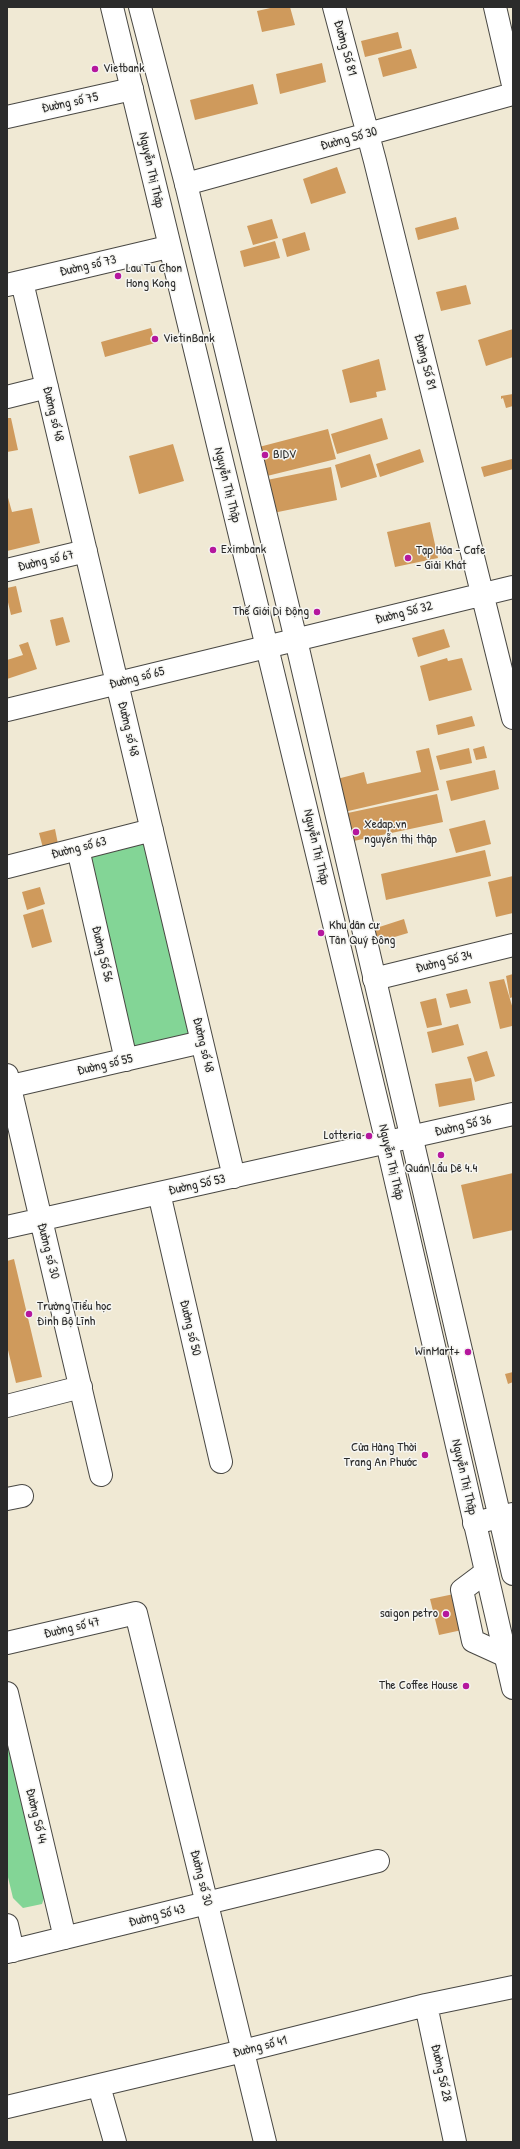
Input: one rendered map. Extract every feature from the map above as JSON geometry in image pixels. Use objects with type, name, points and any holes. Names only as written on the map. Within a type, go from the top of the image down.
[{"type":"street","name":"Nguyễn Thị Thập","points":[[112,7],[168,247],[268,647],[387,1143],[513,1688]]},
{"type":"street","name":"Nguyễn Thị Thập","points":[[140,7],[186,184],[296,640],[374,979],[506,1516],[513,1574]]},
{"type":"street","name":"Đường Số 81","points":[[334,7],[368,134],[513,718]]},
{"type":"street","points":[[495,7],[513,86]]},
{"type":"street","name":"Đường số 75","points":[[7,117],[132,89]]},
{"type":"street","name":"Đường Số 30","points":[[186,184],[513,94]]},
{"type":"street","name":"Đường số 73","points":[[15,284],[168,247]]},
{"type":"street","name":"Đường số 48","points":[[15,284],[47,387],[234,1177]]},
{"type":"street","points":[[7,397],[47,387]]},
{"type":"street","name":"Đường số 67","points":[[7,570],[86,551]]},
{"type":"street","name":"Đường Số 32","points":[[268,647],[513,587]]},
{"type":"street","name":"Đường số 65","points":[[7,710],[268,647]]},
{"type":"street","name":"Đường số 63","points":[[7,867],[152,830]]},
{"type":"street","name":"Đường Số 56","points":[[78,849],[126,1060]]},
{"type":"street","name":"Đường Số 34","points":[[374,979],[513,945]]},
{"type":"street","name":"Đường số 55","points":[[8,1083],[126,1060],[202,1042]]},
{"type":"street","name":"Đường số 30","points":[[8,1083],[101,1475]]},
{"type":"street","name":"Đường Số 36","points":[[387,1143],[513,1114]]},
{"type":"street","name":"Đường Số 53","points":[[7,1227],[387,1143]]},
{"type":"street","name":"Đường số 50","points":[[159,1193],[220,1462]]},
{"type":"street","points":[[7,1406],[81,1387]]},
{"type":"street","points":[[474,1523],[506,1516]]},
{"type":"street","name":"Đường số 30","points":[[136,1613],[265,2142]]},
{"type":"street","name":"Đường số 47","points":[[7,1644],[136,1613]]},
{"type":"street","name":"Đường Số 44","points":[[7,1693],[65,1938]]},
{"type":"street","name":"Đường Số 43","points":[[10,1952],[378,1862]]},
{"type":"street","points":[[7,1925],[10,1952]]},
{"type":"street","name":"Đường số 41","points":[[7,2107],[243,2051],[426,2005],[513,1988]]},
{"type":"street","name":"Đường Số 28","points":[[426,2005],[455,2142]]},
{"type":"street","points":[[99,2086],[115,2142]]},
{"type":"green space","points":[[148,838],[194,1039],[134,1055],[87,853]]},
{"type":"green space","points":[[7,1723],[47,1889],[42,1904],[23,1908],[13,1898],[7,1873]]},
{"type":"building","points":[[275,7],[290,7],[295,25],[262,32],[257,11]]},
{"type":"building","points":[[398,32],[402,48],[365,57],[361,41]]},
{"type":"building","points":[[411,49],[417,68],[383,77],[378,58]]},
{"type":"building","points":[[322,63],[326,82],[280,94],[276,74]]},
{"type":"building","points":[[253,84],[258,104],[195,120],[190,100]]},
{"type":"building","points":[[337,167],[346,193],[311,204],[303,179]]},
{"type":"building","points":[[456,217],[459,229],[418,240],[415,228]]},
{"type":"building","points":[[272,219],[278,238],[253,245],[247,226]]},
{"type":"building","points":[[305,232],[310,250],[287,257],[282,239]]},
{"type":"building","points":[[275,241],[280,258],[244,267],[240,251]]},
{"type":"building","points":[[466,285],[471,304],[441,311],[436,292]]},
{"type":"building","points":[[151,328],[155,343],[105,357],[101,342]]},
{"type":"building","points":[[513,329],[513,357],[486,366],[478,340]]},
{"type":"building","points":[[379,359],[386,390],[376,392],[377,397],[350,403],[342,370]]},
{"type":"building","points":[[513,394],[513,406],[506,408],[501,396]]},
{"type":"building","points":[[7,418],[11,418],[18,450],[7,452]]},
{"type":"building","points":[[382,418],[388,439],[337,454],[331,434]]},
{"type":"building","points":[[328,429],[336,459],[267,476],[259,447]]},
{"type":"building","points":[[173,444],[184,481],[139,494],[129,456]]},
{"type":"building","points":[[420,449],[424,462],[380,477],[376,464]]},
{"type":"building","points":[[370,454],[377,477],[341,488],[335,465]]},
{"type":"building","points":[[512,459],[513,469],[484,477],[481,467]]},
{"type":"building","points":[[331,467],[337,500],[273,513],[267,480]]},
{"type":"building","points":[[7,494],[12,512],[32,508],[40,543],[7,551]]},
{"type":"building","points":[[430,522],[438,558],[395,567],[387,532]]},
{"type":"building","points":[[16,586],[22,612],[11,615],[7,598],[7,588]]},
{"type":"building","points":[[63,617],[70,642],[56,646],[50,620]]},
{"type":"building","points":[[444,629],[450,647],[418,657],[412,638]]},
{"type":"building","points":[[28,642],[37,669],[7,679],[7,660],[23,655],[19,645]]},
{"type":"building","points":[[447,658],[448,661],[462,658],[472,690],[429,701],[420,666]]},
{"type":"building","points":[[472,716],[475,726],[438,735],[436,725]]},
{"type":"building","points":[[484,746],[487,758],[476,760],[473,749]]},
{"type":"building","points":[[429,748],[439,790],[344,812],[337,779],[364,772],[367,784],[421,772],[416,751]]},
{"type":"building","points":[[469,748],[472,763],[440,770],[436,756]]},
{"type":"building","points":[[495,770],[499,789],[451,801],[446,781]]},
{"type":"building","points":[[437,794],[443,822],[349,842],[343,814]]},
{"type":"building","points":[[485,820],[491,844],[456,853],[449,829]]},
{"type":"building","points":[[55,829],[58,844],[43,848],[39,833]]},
{"type":"building","points":[[485,850],[491,876],[386,900],[381,874]]},
{"type":"building","points":[[513,876],[513,913],[496,917],[488,882]]},
{"type":"building","points":[[40,887],[45,904],[27,910],[22,892]]},
{"type":"building","points":[[43,909],[52,942],[32,948],[23,915]]},
{"type":"building","points":[[404,919],[408,933],[371,944],[367,931]]},
{"type":"building","points":[[513,974],[513,997],[510,998],[506,976]]},
{"type":"building","points":[[504,979],[513,1009],[513,1029],[512,1026],[500,1029],[489,982]]},
{"type":"building","points":[[467,989],[471,1003],[450,1008],[446,994]]},
{"type":"building","points":[[436,998],[442,1025],[427,1028],[420,1002]]},
{"type":"building","points":[[458,1024],[464,1045],[432,1053],[427,1032]]},
{"type":"building","points":[[487,1051],[495,1076],[475,1082],[467,1057]]},
{"type":"building","points":[[471,1078],[475,1100],[439,1107],[435,1084]]},
{"type":"building","points":[[513,1173],[513,1230],[473,1239],[461,1185]]},
{"type":"building","points":[[14,1259],[42,1377],[16,1383],[7,1346],[7,1261]]},
{"type":"building","points":[[513,1372],[513,1382],[508,1384],[505,1374]]},
{"type":"building","name":"saigon petro","points":[[454,1594],[462,1630],[439,1635],[430,1599]]},
{"type":"place","name":"Vietbank","points":[[95,69]]},
{"type":"place","name":"Lau Tu Chon Hong Kong","points":[[118,276]]},
{"type":"place","name":"VietinBank","points":[[155,339]]},
{"type":"place","name":"BIDV","points":[[265,455]]},
{"type":"place","name":"Eximbank","points":[[213,550]]},
{"type":"place","name":"Tạp Hóa - Cafe - Giải Khát","points":[[408,558]]},
{"type":"place","name":"Thế Giới Di Động","points":[[317,612]]},
{"type":"place","name":"Xedap.vn nguyễn thị thập","points":[[356,832]]},
{"type":"place","name":"Khu dân cư Tân Quý Đông","points":[[321,933]]},
{"type":"place","name":"Lotteria","points":[[369,1136]]},
{"type":"place","name":"Quán Lẩu Dê 4.4","points":[[441,1155]]},
{"type":"place","name":"Trường Tiểu học Đinh Bộ Lĩnh","points":[[29,1314]]},
{"type":"place","name":"WinMart+","points":[[468,1352]]},
{"type":"place","name":"Cửa Hàng Thời Trang An Phước","points":[[425,1455]]},
{"type":"place","name":"saigon petro","points":[[446,1614]]},
{"type":"place","name":"The Coffee House","points":[[466,1686]]}]
